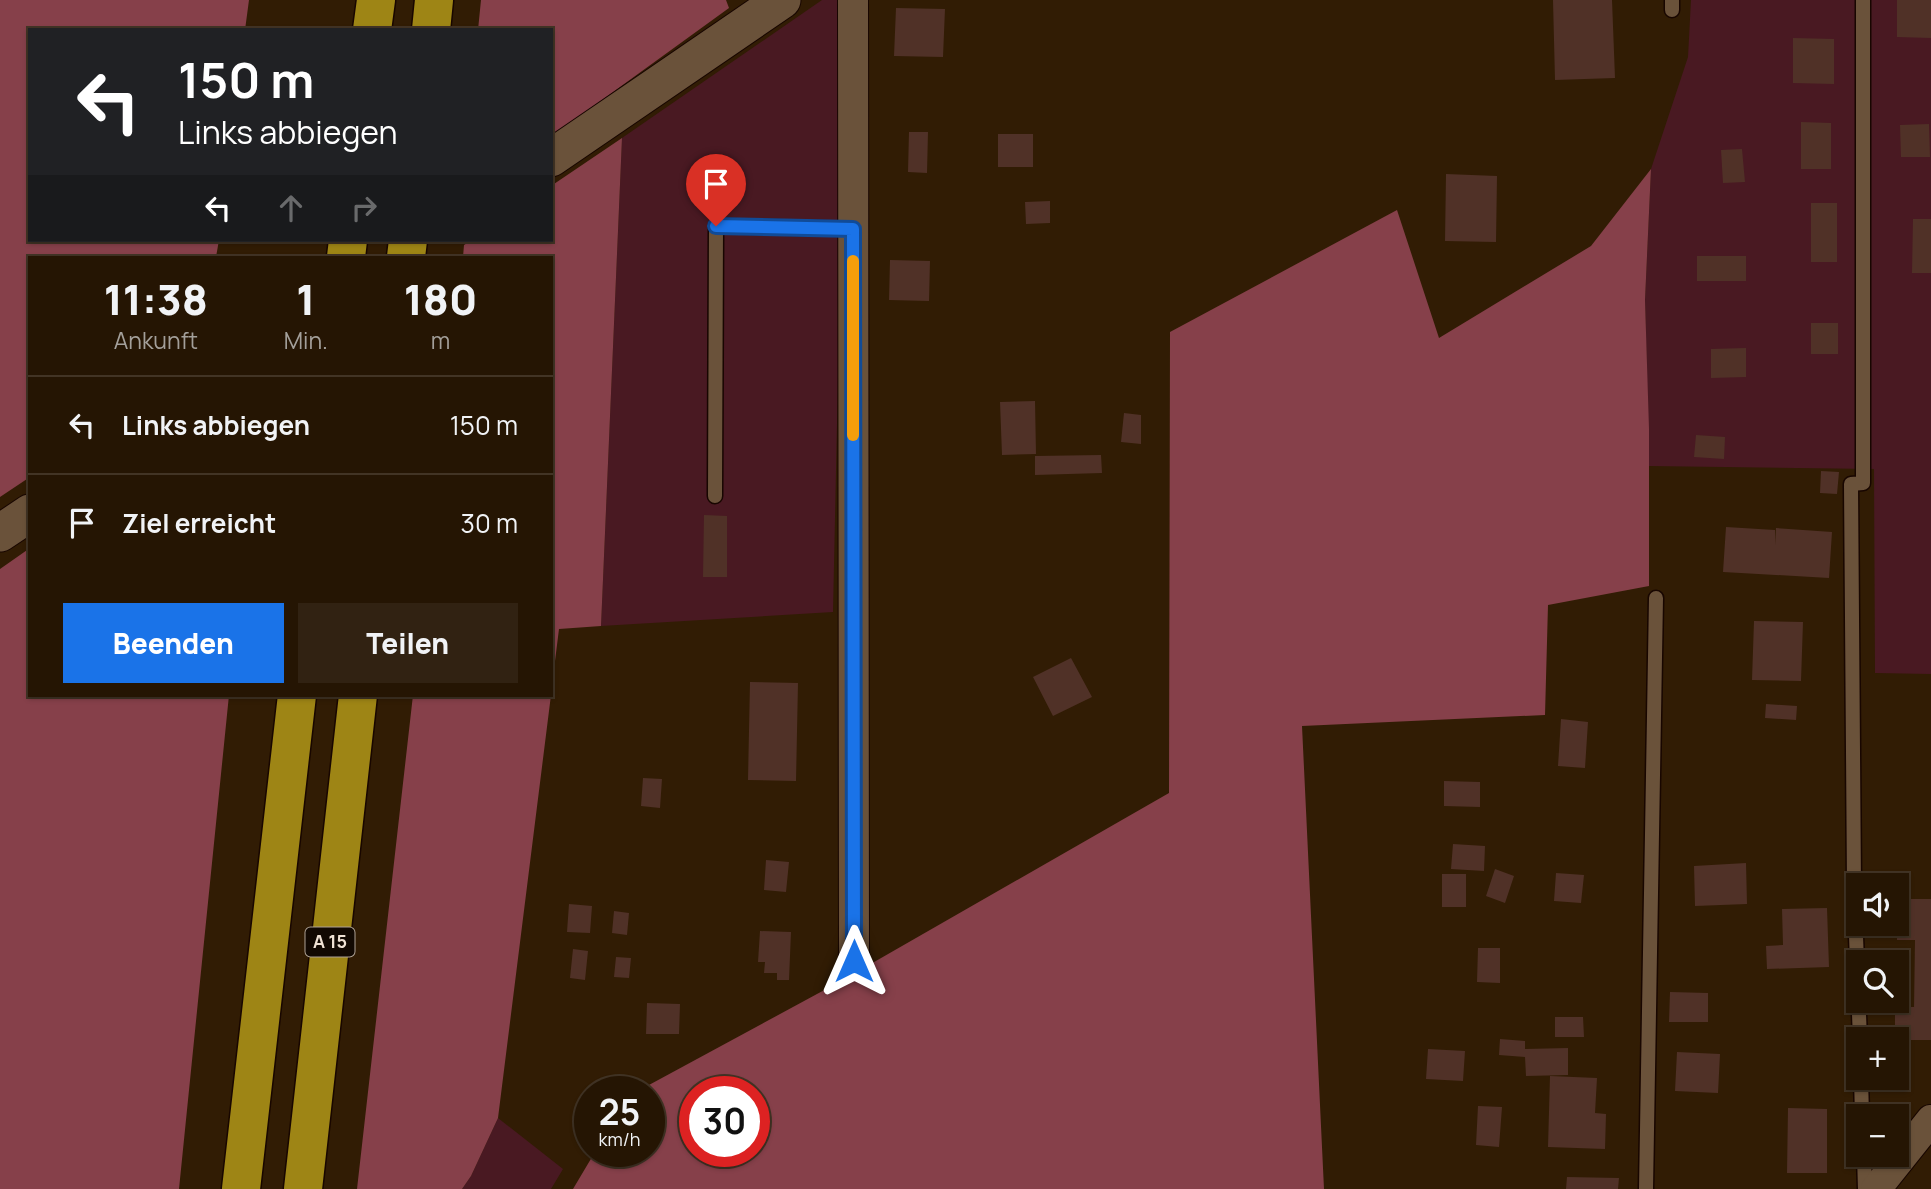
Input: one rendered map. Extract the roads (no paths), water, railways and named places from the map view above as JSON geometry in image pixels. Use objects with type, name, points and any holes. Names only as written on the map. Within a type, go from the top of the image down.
[{"type":"highway","points":[[372,28],[376,0]]},
{"type":"highway","points":[[430,28],[434,0]]},
{"type":"highway","points":[[241,1189],[296,697]]},
{"type":"highway","name":"A 15","points":[[303,1189],[358,697]]},
{"type":"street","points":[[553,157],[782,0]]},
{"type":"street","points":[[853,0],[854,961]]},
{"type":"street","points":[[407,256],[428,242]]},
{"type":"street","points":[[0,533],[28,514]]},
{"type":"street","points":[[1876,1189],[1931,1120]]},
{"type":"lane","points":[[1860,1027],[1854,884],[1851,484],[1863,483],[1863,0]]},
{"type":"lane","points":[[715,496],[716,226],[853,229]]},
{"type":"lane","points":[[1646,1189],[1656,598]]},
{"type":"lane","points":[[1864,1167],[1865,1189]]}]
